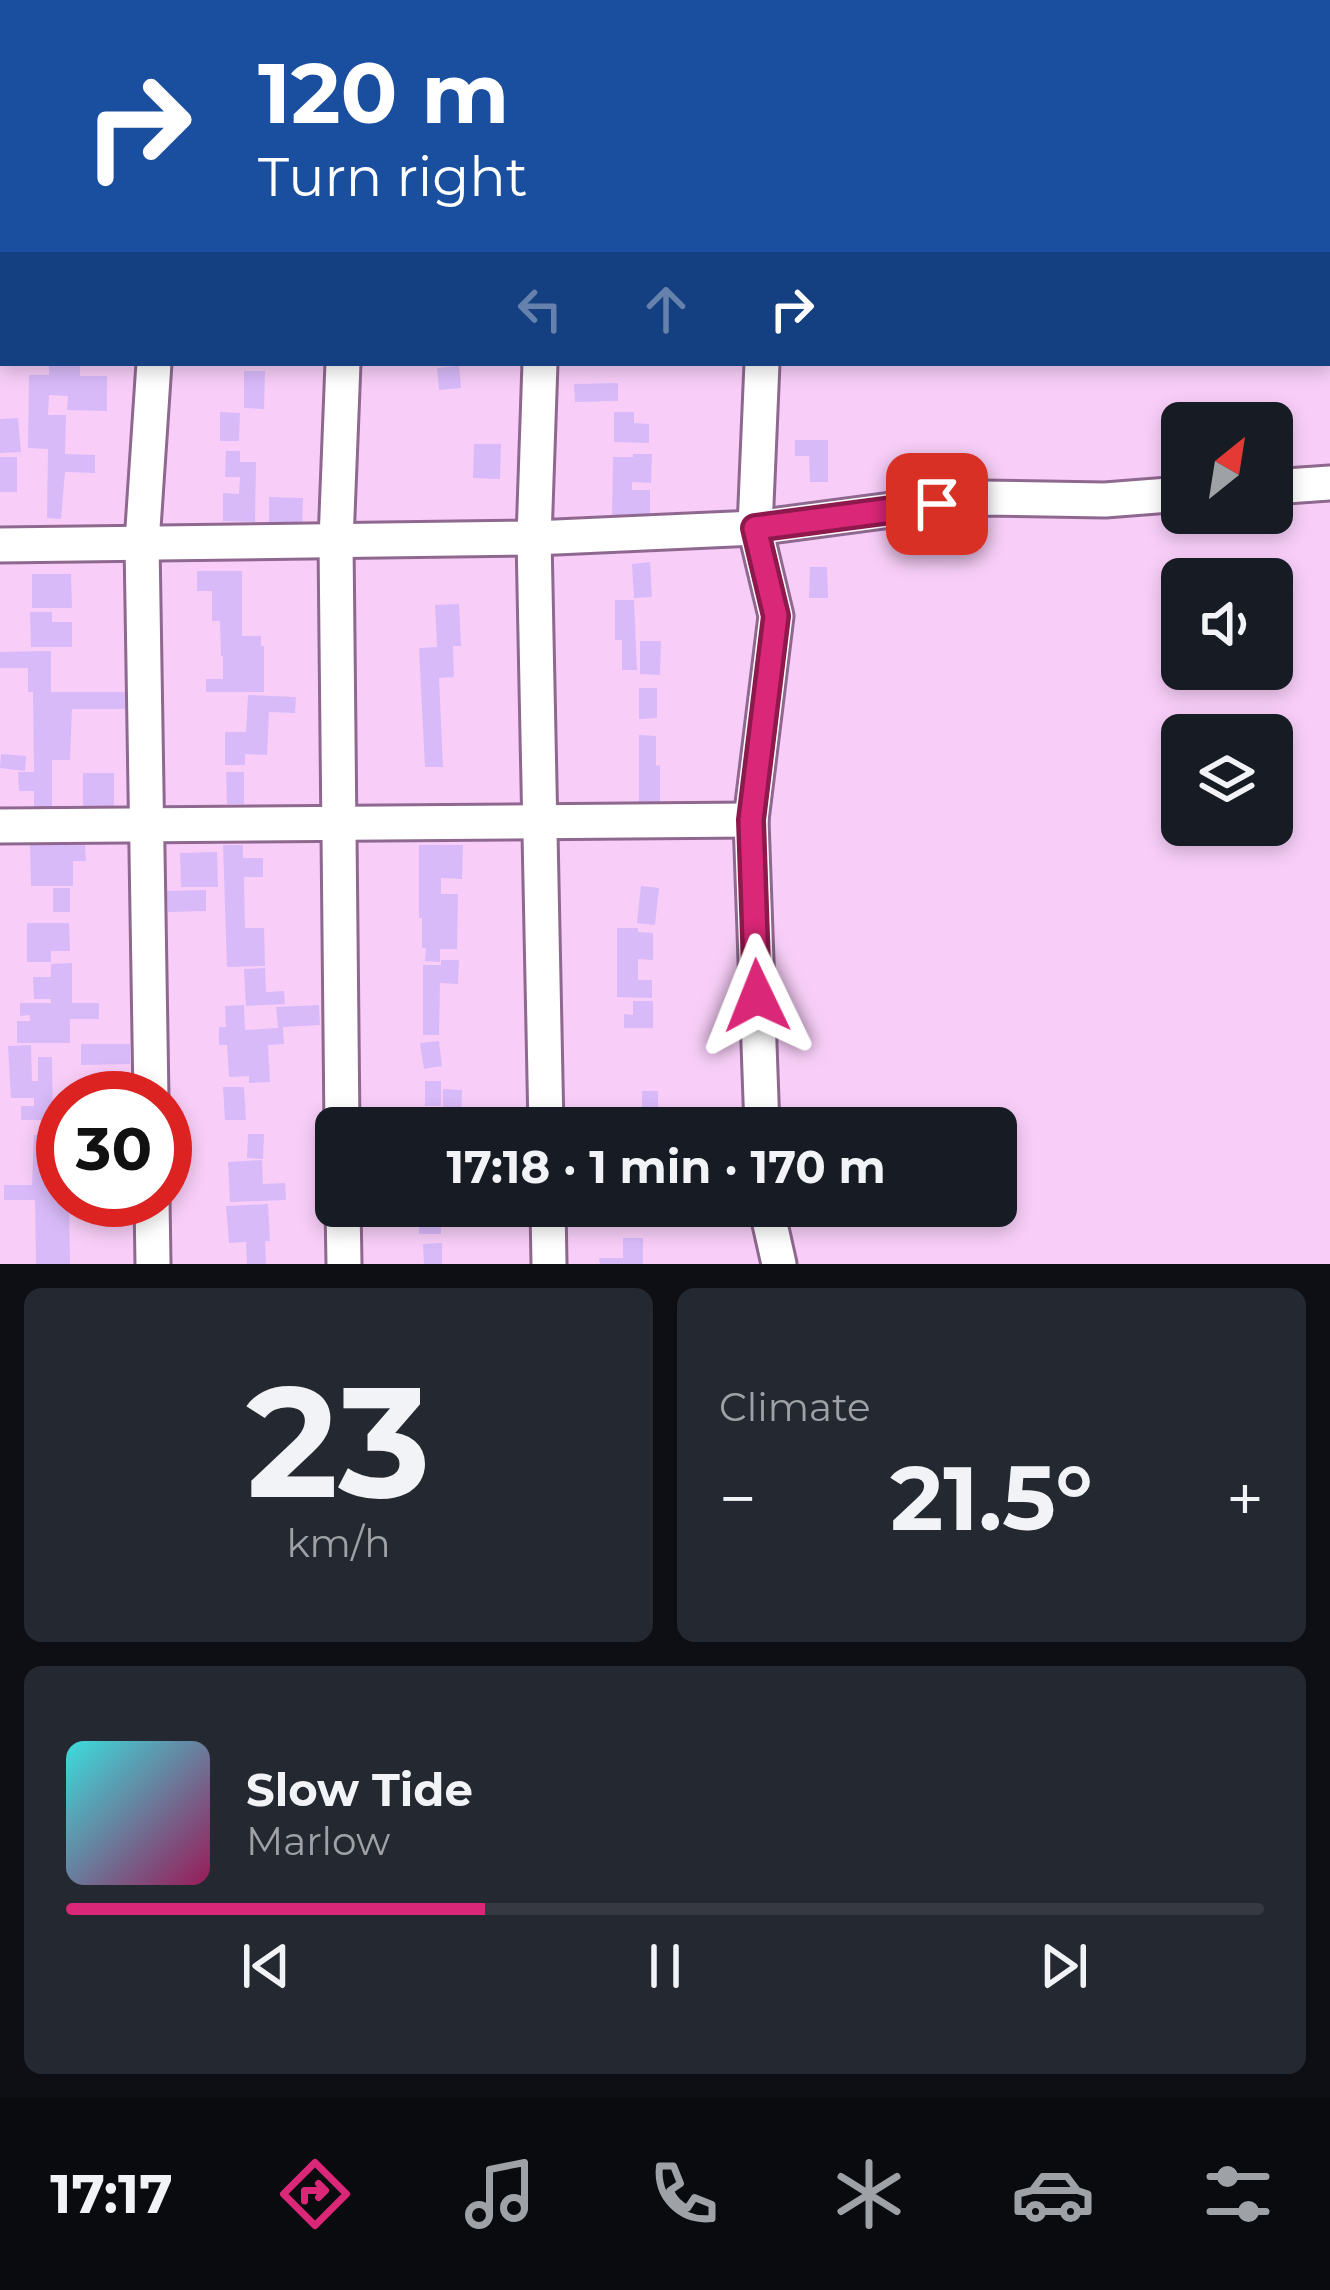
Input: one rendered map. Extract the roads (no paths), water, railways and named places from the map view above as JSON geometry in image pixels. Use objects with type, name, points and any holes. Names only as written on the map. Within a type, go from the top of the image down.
[{"type":"street","points":[[151,1071],[142,543],[154,366]]},
{"type":"street","points":[[342,1107],[336,541],[343,366]]},
{"type":"street","points":[[540,366],[534,538],[546,1107]]},
{"type":"street","points":[[761,1107],[751,820],[776,616],[755,528],[762,366]]},
{"type":"street","points":[[1293,486],[1330,483]]},
{"type":"street","points":[[0,544],[534,538],[755,528],[982,497],[1105,500],[1161,496]]},
{"type":"street","points":[[0,826],[751,820]]},
{"type":"street","points":[[152,1227],[153,1264]]},
{"type":"street","points":[[343,1227],[344,1264]]},
{"type":"street","points":[[548,1227],[549,1264]]},
{"type":"street","points":[[771,1227],[779,1264]]}]
